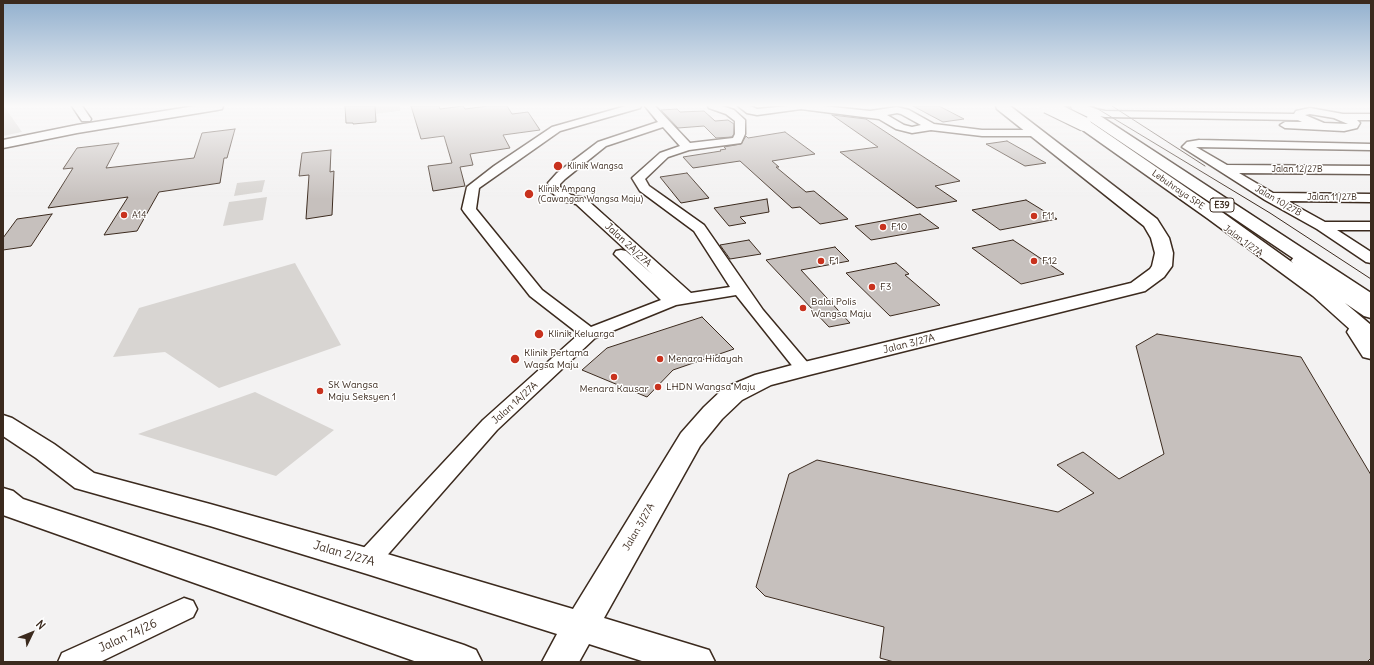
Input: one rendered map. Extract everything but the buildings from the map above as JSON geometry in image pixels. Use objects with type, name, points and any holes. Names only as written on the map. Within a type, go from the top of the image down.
[{"type":"main road","points":[[3,144],[38,137]]},
{"type":"main road","name":"Jalan 3/27A","points":[[560,662],[690,440],[713,413],[733,394],[763,380],[804,369],[1138,287],[1157,273],[1162,266],[1164,253],[1160,238],[1151,223],[1040,137]]},
{"type":"main road","name":"Jalan 1/27A","points":[[1094,137],[1293,277],[1367,337]]},
{"type":"main road","name":"Lebuhraya SPE","points":[[1103,137],[1213,214],[1301,279],[1367,337]]},
{"type":"main road","name":"Lebuhraya SPE","points":[[1117,137],[1237,215],[1343,290],[1371,312]]},
{"type":"main road","points":[[1124,137],[1260,226],[1371,302]]},
{"type":"main road","points":[[1367,337],[1371,352]]},
{"type":"main road","name":"Jalan 2/27A","points":[[3,424],[45,451],[85,481],[210,515],[367,561],[697,662]]},
{"type":"main road","points":[[3,499],[12,507],[464,662]]},
{"type":"street","points":[[545,137],[473,187],[469,209],[536,293],[589,334]]},
{"type":"street","name":"Jalan 2A/27A","points":[[623,137],[602,144],[592,151],[561,176],[554,183],[554,188],[567,198],[568,205],[679,300]]},
{"type":"street","points":[[677,137],[687,148]]},
{"type":"street","points":[[739,137],[737,141],[687,148],[664,155],[638,178],[644,188],[699,228],[757,313],[804,369]]},
{"type":"street","points":[[1353,137],[1371,147]]},
{"type":"street","name":"Jalan 10/27B","points":[[1371,147],[1191,144],[1188,147],[1270,197],[1322,226],[1371,259]]},
{"type":"street","name":"Jalan 12/27B","points":[[1224,169],[1371,170]]},
{"type":"street","name":"Jalan 11/27B","points":[[1270,197],[1371,198]]},
{"type":"street","points":[[1322,226],[1371,226]]},
{"type":"street","name":"Jalan 1A/27A","points":[[367,561],[490,425],[589,334],[679,300],[740,290]]},
{"type":"street","name":"Jalan 74/26","points":[[72,662],[184,609]]},
{"type":"shaded area","points":[[265,180],[262,192],[234,196],[237,183]]},
{"type":"shaded area","points":[[267,197],[263,220],[223,226],[229,202]]},
{"type":"shaded area","points":[[295,263],[341,345],[219,388],[165,352],[113,357],[139,308]]},
{"type":"shaded area","points":[[255,392],[334,430],[276,476],[138,434]]},
{"type":"tram line","points":[[1144,137],[1270,213],[1371,279]]},
{"type":"tram line","points":[[1160,137],[1205,166]]},
{"type":"place","name":"Klinik Wangsa","points":[[558,166]]},
{"type":"place","name":"Klinik Ampang (Cawangan Wangsa Maju)","points":[[529,194]]},
{"type":"place","name":"A14","points":[[124,215]]},
{"type":"place","name":"F11","points":[[1034,216]]},
{"type":"place","name":"F10","points":[[883,227]]},
{"type":"place","name":"F1","points":[[821,261]]},
{"type":"place","name":"F12","points":[[1034,261]]},
{"type":"place","name":"F3","points":[[872,287]]},
{"type":"place","name":"Balai Polis Wangsa Maju","points":[[803,308]]},
{"type":"place","name":"Klinik Keluarga","points":[[539,334]]},
{"type":"place","name":"Klinik Pertama Wagsa Maju","points":[[515,359]]},
{"type":"place","name":"Menara Hidayah","points":[[660,359]]},
{"type":"place","name":"Menara Kausar","points":[[614,377]]},
{"type":"place","name":"LHDN Wangsa Maju","points":[[658,387]]},
{"type":"place","name":"SK Wangsa Maju Seksyen 1","points":[[320,391]]}]
